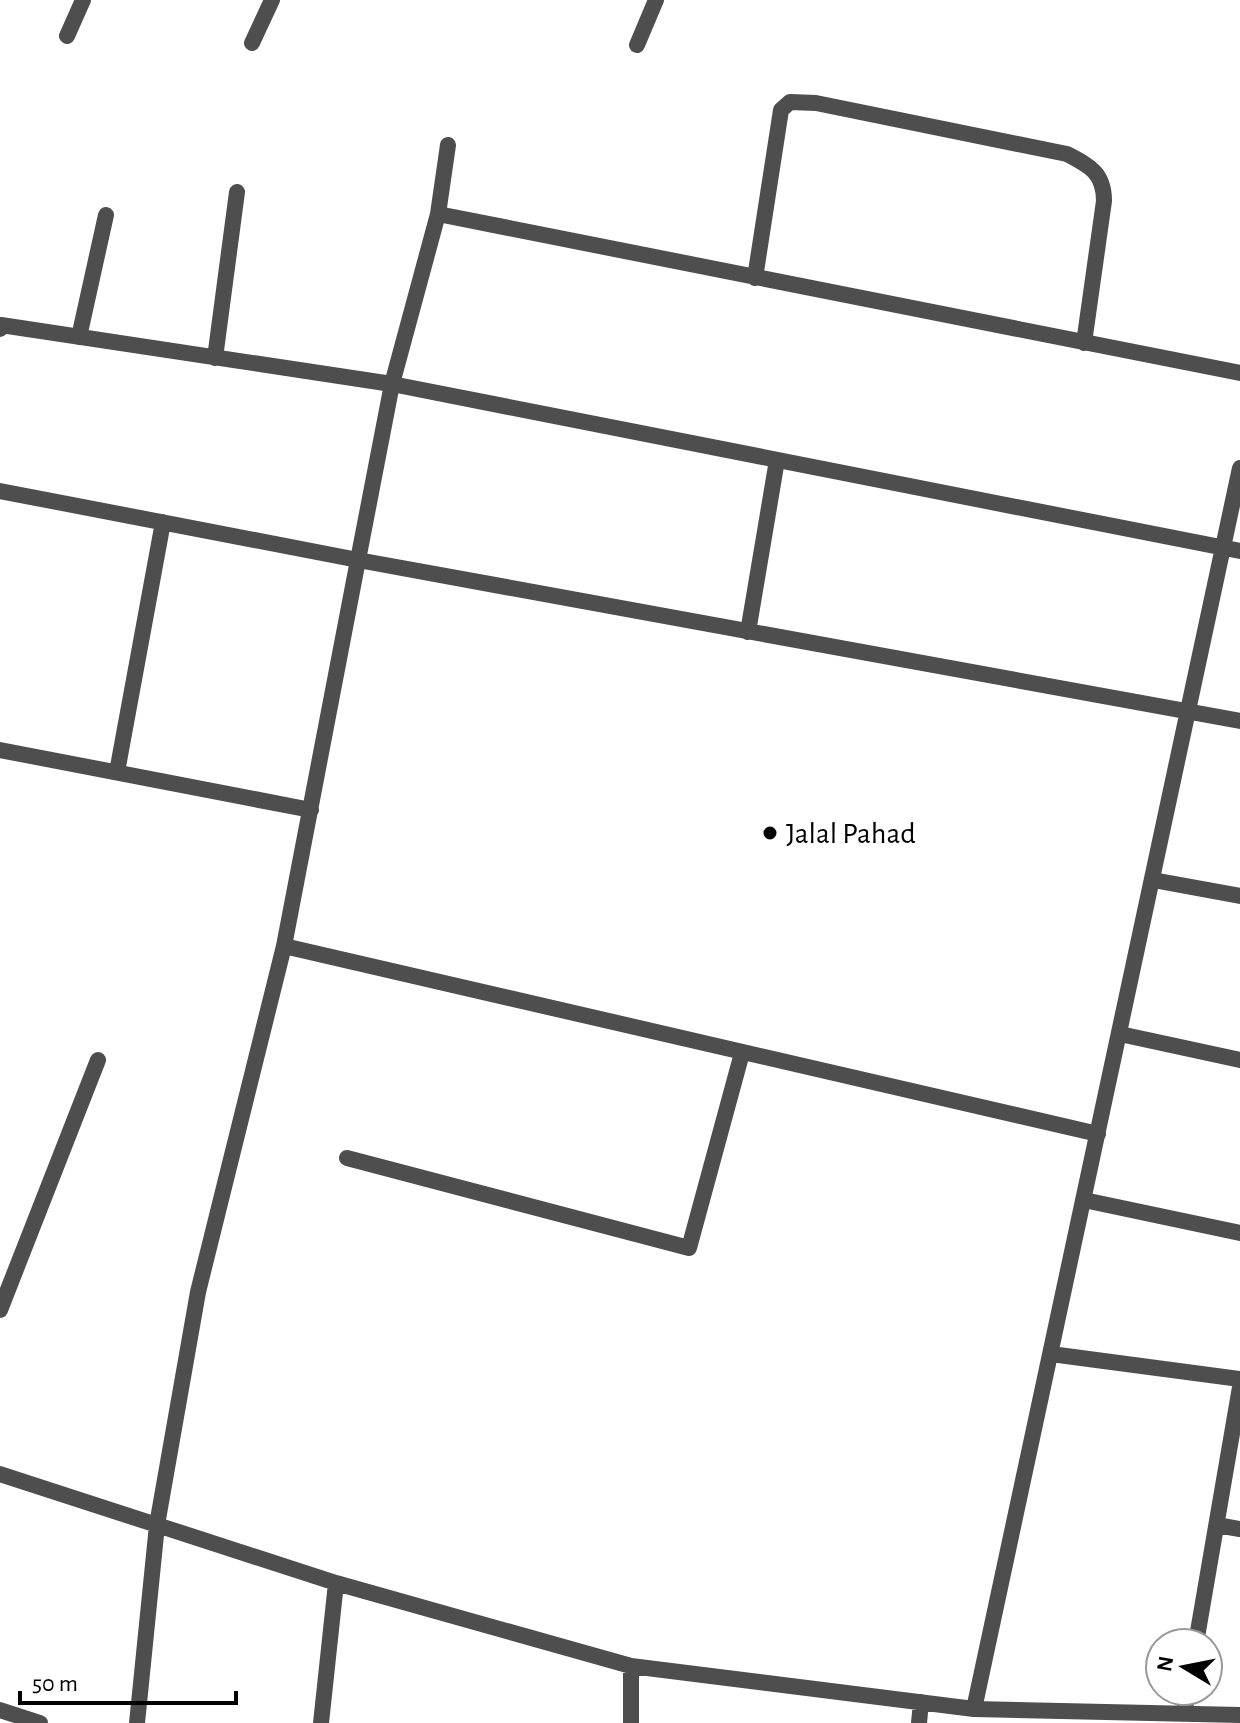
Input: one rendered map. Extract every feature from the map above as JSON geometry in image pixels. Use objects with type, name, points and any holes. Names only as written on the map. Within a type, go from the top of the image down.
[{"type":"street","points":[[67,36],[83,0]]},
{"type":"street","points":[[252,43],[272,0]]},
{"type":"street","points":[[637,45],[656,0]]},
{"type":"street","points":[[755,278],[781,110],[790,102],[816,103],[1067,154],[1094,168],[1104,183],[1104,201],[1084,343]]},
{"type":"street","points":[[137,1723],[157,1525],[198,1292],[284,946],[392,384],[438,214],[448,145]]},
{"type":"street","points":[[215,358],[237,192]]},
{"type":"street","points":[[438,214],[1240,373]]},
{"type":"street","points":[[79,337],[106,215]]},
{"type":"street","points":[[0,329],[1,325],[392,384],[1233,549]]},
{"type":"street","points":[[748,632],[777,460]]},
{"type":"street","points":[[974,1709],[1190,711],[1233,549],[1240,468]]},
{"type":"street","points":[[0,491],[358,560],[1240,721]]},
{"type":"street","points":[[117,772],[163,522]]},
{"type":"street","points":[[0,750],[311,810]]},
{"type":"street","points":[[1153,880],[1240,896]]},
{"type":"street","points":[[284,946],[1098,1134]]},
{"type":"street","points":[[1120,1034],[1240,1060]]},
{"type":"street","points":[[347,1158],[689,1248],[742,1053]]},
{"type":"street","points":[[0,1310],[98,1060]]},
{"type":"street","points":[[1084,1200],[1240,1233]]},
{"type":"street","points":[[1051,1354],[1240,1379]]},
{"type":"street","points":[[1199,1627],[1240,1387]]},
{"type":"street","points":[[0,1474],[336,1583],[631,1666],[1060,1717],[1240,1715]]},
{"type":"street","points":[[1217,1525],[1240,1529]]},
{"type":"street","points":[[321,1723],[336,1583]]},
{"type":"street","points":[[631,1666],[631,1723]]},
{"type":"street","points":[[919,1723],[921,1702]]},
{"type":"street","points":[[1184,1714],[1185,1707]]},
{"type":"street","points":[[0,1710],[40,1723]]},
{"type":"place","name":"Jalal Pahad","points":[[770,833]]}]
